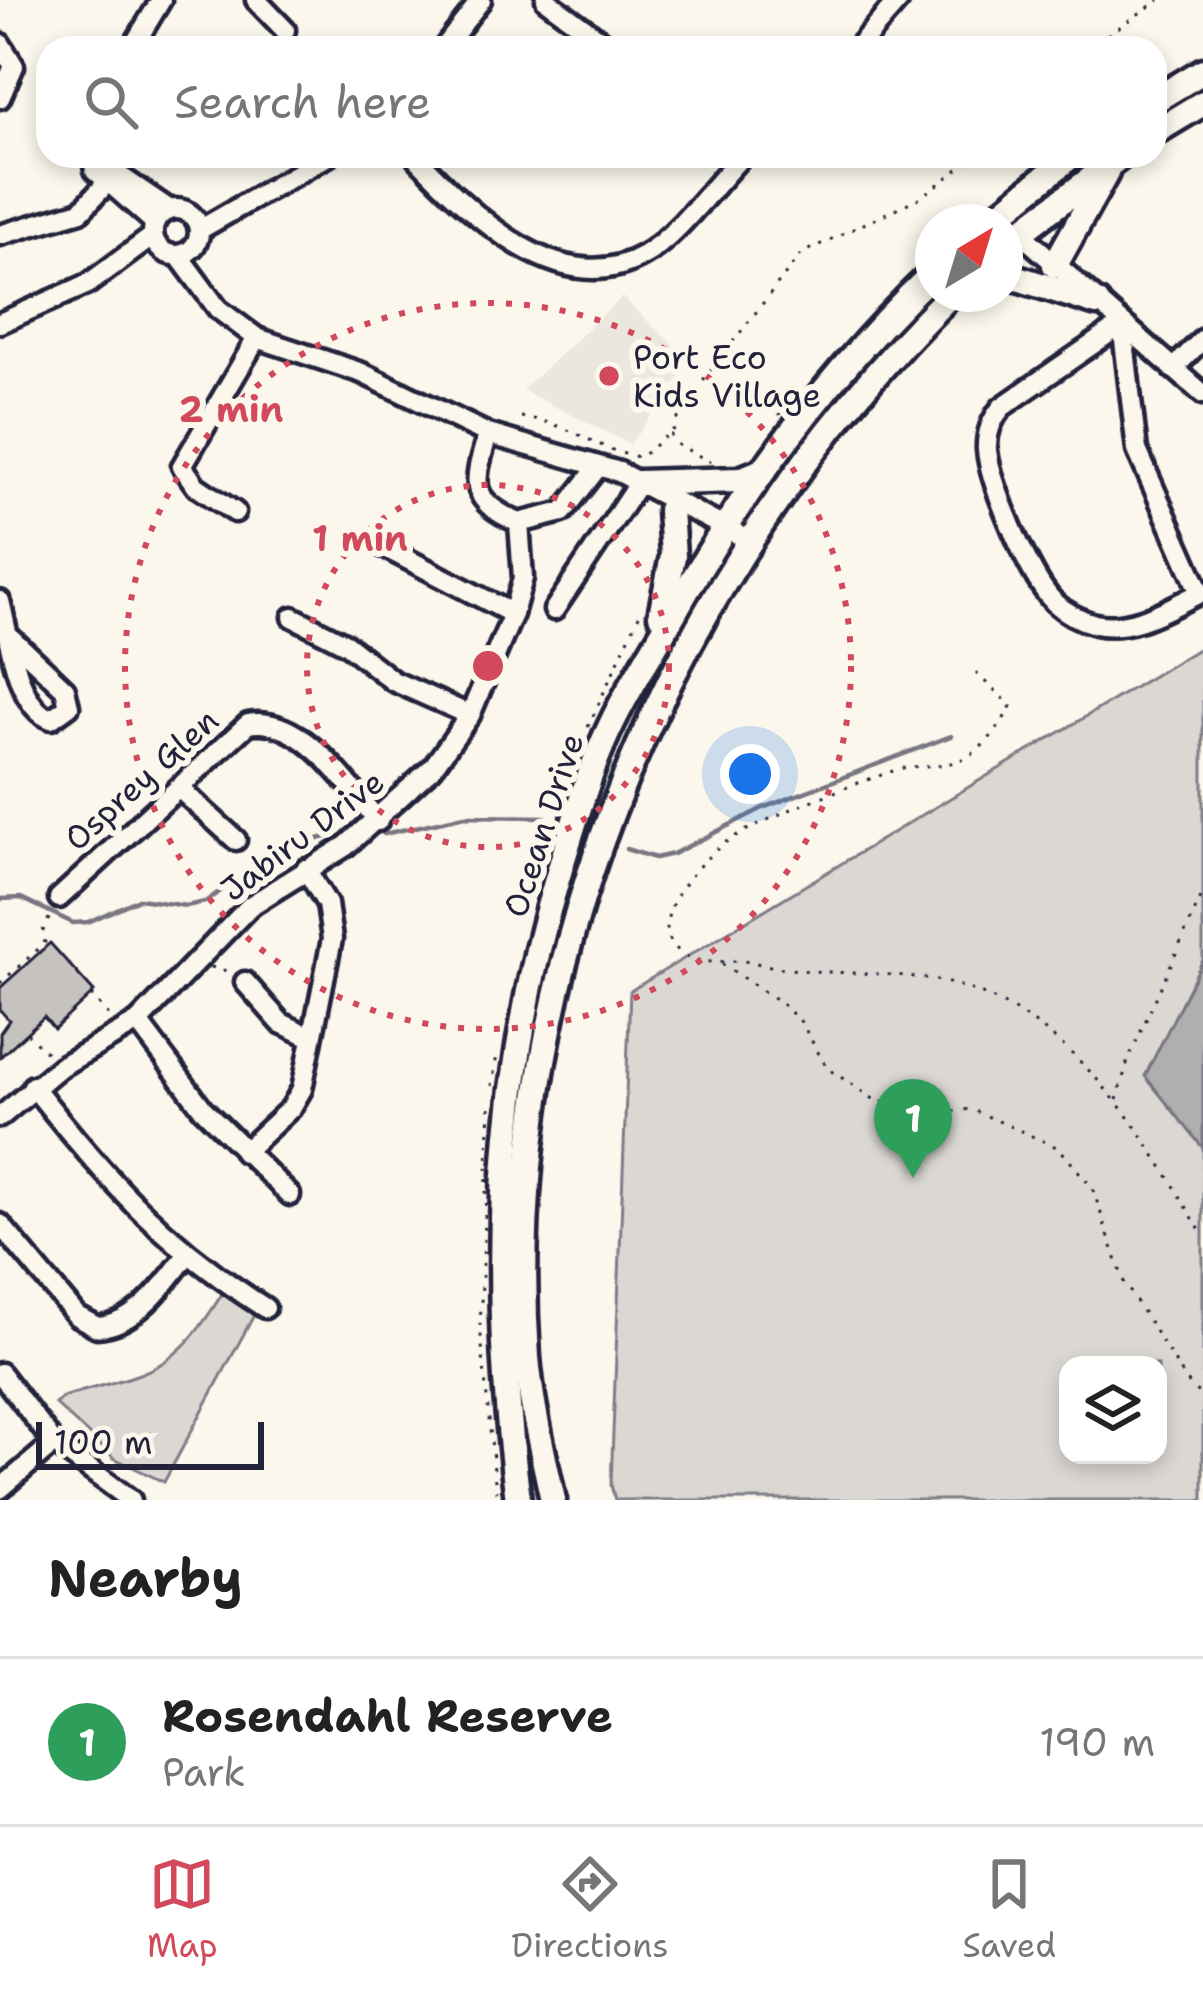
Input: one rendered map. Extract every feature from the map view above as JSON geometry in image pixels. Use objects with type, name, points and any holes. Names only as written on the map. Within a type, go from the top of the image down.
[{"type":"main road","points":[[1167,93],[1203,71]]},
{"type":"main road","points":[[1167,125],[1203,103]]},
{"type":"main road","points":[[1011,204],[1056,168]]},
{"type":"main road","points":[[1023,230],[1104,168]]},
{"type":"main road","points":[[1055,265],[1111,168]]},
{"type":"main road","points":[[1023,280],[1097,303]]},
{"type":"main road","name":"Ocean Drive","points":[[518,1500],[504,1394],[500,1277],[504,1149],[516,1052],[543,927],[584,791],[611,724],[720,532],[839,372],[915,292]]},
{"type":"main road","name":"Ocean Drive","points":[[553,1500],[527,1358],[527,1318],[533,1147],[550,1024],[572,926],[604,835],[674,672],[744,545],[860,388],[934,312]]},
{"type":"main road","points":[[636,486],[718,480],[762,471]]},
{"type":"main road","points":[[658,641],[673,556],[670,510]]},
{"type":"street","points":[[139,36],[160,0]]},
{"type":"street","points":[[256,0],[284,30]]},
{"type":"street","points":[[453,36],[481,0]]},
{"type":"street","points":[[546,0],[595,36]]},
{"type":"street","points":[[867,36],[898,0]]},
{"type":"street","points":[[0,43],[14,66],[0,98]]},
{"type":"street","points":[[95,168],[112,178],[168,237],[229,321],[257,338],[382,381],[488,434],[602,469],[744,545]]},
{"type":"street","points":[[0,323],[168,237],[224,214],[306,168]]},
{"type":"street","points":[[429,168],[512,238],[558,264],[585,271],[643,256],[730,168]]},
{"type":"street","points":[[0,236],[81,211],[112,178]]},
{"type":"street","points":[[168,237],[184,210],[197,224]]},
{"type":"street","points":[[1023,245],[1055,265],[1203,394]]},
{"type":"street","points":[[1122,324],[1137,450],[1200,592],[1132,623],[1101,625],[1066,611],[1040,582],[987,447],[991,422],[1002,407],[1122,324]]},
{"type":"street","points":[[235,512],[196,486],[182,466],[257,338]]},
{"type":"street","points":[[1173,369],[1203,339]]},
{"type":"street","points":[[488,434],[476,472],[478,494],[491,508],[519,523],[563,512],[602,469]]},
{"type":"street","points":[[636,486],[670,510],[720,532]]},
{"type":"street","points":[[554,610],[636,486]]},
{"type":"street","name":"Jabiru Drive","points":[[0,1117],[60,1067],[138,1022],[250,906],[378,821],[433,767],[470,715],[513,614],[523,578],[519,523]]},
{"type":"street","points":[[378,544],[513,614]]},
{"type":"street","points":[[0,602],[10,638]]},
{"type":"street","points":[[293,617],[346,644],[393,681],[470,715]]},
{"type":"street","name":"Osprey Glen","points":[[59,898],[111,846],[181,790],[240,728],[257,722],[309,746],[378,821]]},
{"type":"street","points":[[181,790],[236,840]]},
{"type":"street","points":[[244,1153],[298,1100],[332,939],[327,904],[306,869]]},
{"type":"street","points":[[245,982],[281,1023],[311,1037]]},
{"type":"street","points":[[138,1022],[202,1109],[290,1195]]},
{"type":"street","points":[[34,1086],[112,1184],[186,1256],[265,1308]]},
{"type":"street","points":[[0,1224],[63,1301],[97,1327],[122,1321],[146,1302],[186,1256]]},
{"type":"street","points":[[0,1373],[54,1443],[131,1500]]},
{"type":"street","points":[[0,1489],[54,1443]]},
{"type":"path","points":[[1106,36],[1159,0]]},
{"type":"path","points":[[521,417],[576,428],[622,455],[641,457],[669,433],[683,406],[802,254],[922,196],[959,168]]},
{"type":"path","points":[[669,433],[678,445],[715,465],[718,480]]},
{"type":"path","points":[[976,673],[1011,706],[974,753],[947,766],[898,769],[753,826],[708,851],[669,911],[665,933],[683,954],[722,964],[780,1002],[800,1022],[827,1068],[875,1100],[938,1113],[971,1109],[1059,1148],[1092,1187],[1124,1282],[1186,1380],[1203,1398]]},
{"type":"path","points":[[1116,1102],[1128,1060],[1203,893]]},
{"type":"path","points":[[0,983],[45,944],[48,920]]},
{"type":"path","points":[[722,964],[742,959],[803,974],[878,973],[947,983],[1004,1005],[1073,1055],[1116,1102],[1203,1236]]},
{"type":"path","points":[[199,962],[245,982]]},
{"type":"path","points":[[91,995],[119,1034]]},
{"type":"path","points":[[27,1033],[60,1067]]},
{"type":"shaded area","name":"Port Eco Kids Village","points":[[622,297],[691,362],[630,444],[522,390]]},
{"type":"shaded area","points":[[1203,646],[1203,1500],[615,1500],[611,1485],[630,991]]},
{"type":"shaded area","points":[[1203,960],[1203,1148],[1145,1076]]},
{"type":"shaded area","points":[[222,1294],[254,1315],[164,1482],[114,1458],[55,1404],[63,1397],[156,1367],[188,1341]]},
{"type":"building","points":[[50,943],[94,992],[54,1029],[44,1017],[0,1057],[0,1033],[9,1020],[0,1010],[0,988]]},
{"type":"waterway","points":[[626,849],[655,858],[673,854],[763,808],[951,736]]},
{"type":"waterway","points":[[384,834],[465,816],[545,817]]},
{"type":"waterway","points":[[0,899],[21,898],[73,923],[88,922],[139,899],[186,906],[205,902],[273,853],[335,834]]},
{"type":"place","name":"Port Eco Kids Village","points":[[609,376]]},
{"type":"place","name":"Rosendahl Reserve","points":[[913,1178]]}]
